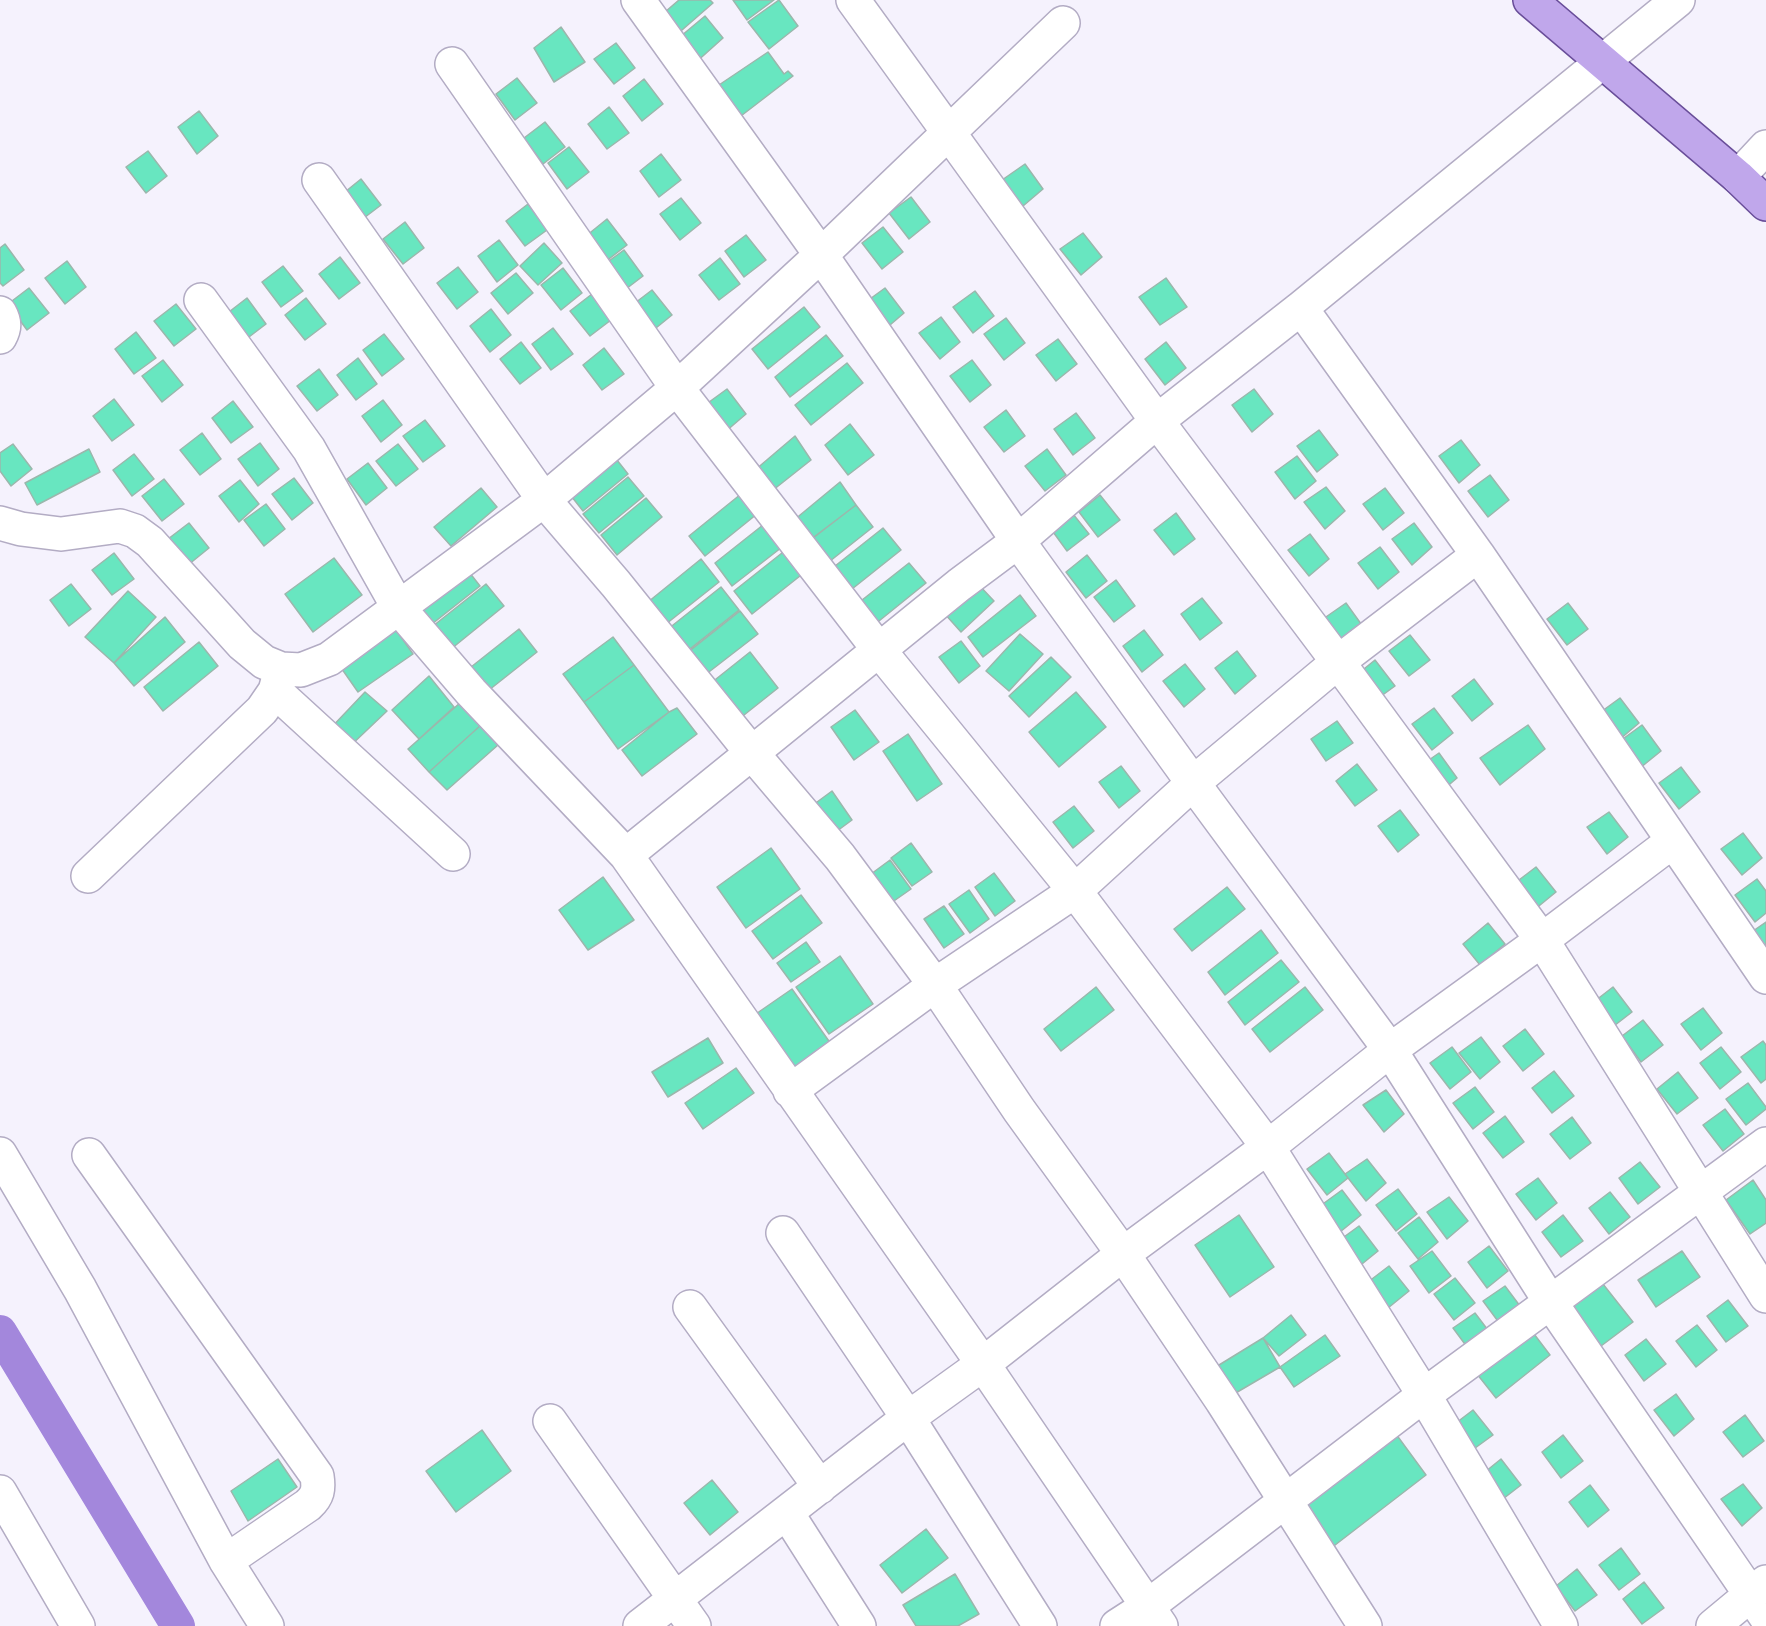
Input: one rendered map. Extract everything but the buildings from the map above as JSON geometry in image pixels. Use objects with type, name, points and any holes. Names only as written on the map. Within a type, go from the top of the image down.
[{"type":"main road","points":[[1530,0],[1738,177],[1766,204]]},
{"type":"street","points":[[638,0],[821,255],[1018,541],[1390,1050],[1551,1303],[1760,1598],[1713,1626]]},
{"type":"street","points":[[853,0],[1156,421],[1338,662],[1542,940],[1766,1296]]},
{"type":"street","points":[[626,855],[959,585],[1018,541],[1156,421],[1301,308],[1678,0]]},
{"type":"street","points":[[88,876],[262,710],[278,680],[329,659],[544,500],[677,388],[821,255],[1063,23]]},
{"type":"street","points":[[452,64],[677,388],[879,650],[1075,891],[1268,1147],[1424,1395],[1561,1626]]},
{"type":"street","points":[[1738,177],[1766,147]]},
{"type":"street","points":[[319,180],[544,500],[616,584],[751,752],[840,857],[935,985],[1019,1110],[1124,1254],[1222,1401],[1365,1626]]},
{"type":"street","points":[[201,300],[309,449],[398,608],[471,692],[626,855],[983,1364],[1155,1616]]},
{"type":"street","points":[[1301,308],[1478,555],[1766,977]]},
{"type":"street","points":[[0,313],[4,329],[0,337]]},
{"type":"street","points":[[0,523],[21,529],[61,534],[120,526],[135,531],[150,542],[242,644],[264,662],[278,680],[453,854]]},
{"type":"street","points":[[790,1091],[935,985],[1075,891],[1193,783],[1338,662],[1478,555]]},
{"type":"street","points":[[640,1626],[908,1418],[983,1364],[1124,1254],[1268,1147],[1390,1050],[1542,940],[1673,841]]},
{"type":"street","points":[[1117,1626],[1155,1616],[1284,1500],[1766,1144]]},
{"type":"street","points":[[0,1154],[80,1288],[226,1561],[267,1626]]},
{"type":"street","points":[[89,1155],[317,1476],[319,1489],[315,1498],[308,1505],[226,1561]]},
{"type":"street","points":[[783,1233],[908,1418],[1041,1626]]},
{"type":"street","points":[[690,1307],[820,1486]]},
{"type":"street","points":[[550,1421],[694,1626]]},
{"type":"street","points":[[0,1492],[78,1626]]},
{"type":"street","points":[[787,1513],[859,1626]]},
{"type":"waterway","points":[[0,1332],[178,1626]]}]
